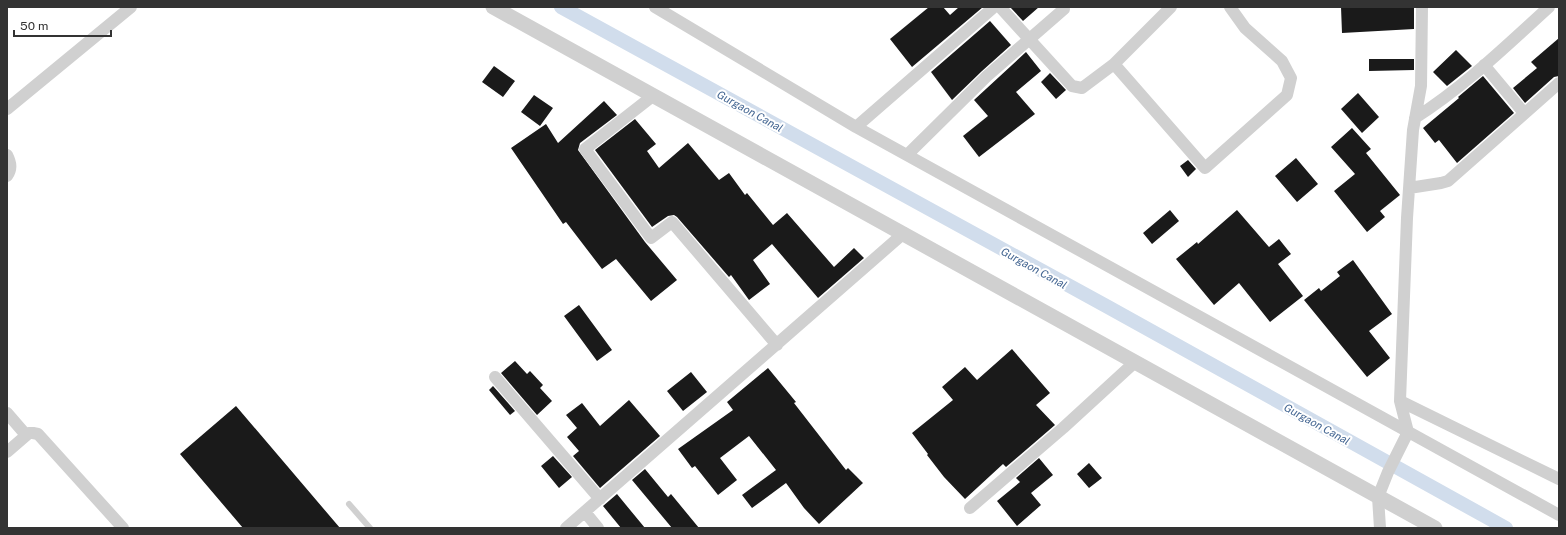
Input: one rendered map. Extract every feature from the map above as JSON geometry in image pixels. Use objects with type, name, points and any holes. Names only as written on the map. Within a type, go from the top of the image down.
[{"type":"street","points":[[7,109],[131,7]]},
{"type":"street","points":[[493,7],[1435,528]]},
{"type":"street","points":[[655,7],[856,127],[1559,516]]},
{"type":"street","points":[[856,127],[994,7]]},
{"type":"street","points":[[1000,7],[1072,86],[1082,88],[1114,64],[1171,7]]},
{"type":"street","points":[[1114,64],[1205,168],[1287,95],[1292,78],[1282,61],[1246,28],[1230,7]]},
{"type":"street","points":[[1380,528],[1378,497],[1388,472],[1408,432],[1400,401],[1409,188],[1415,118],[1421,86],[1422,7]]},
{"type":"street","points":[[1415,118],[1439,103],[1550,7]]},
{"type":"street","points":[[907,155],[987,76],[1064,9]]},
{"type":"street","points":[[1484,65],[1524,113]]},
{"type":"street","points":[[1409,188],[1441,183],[1448,180],[1559,83]]},
{"type":"street","points":[[654,95],[585,149],[651,238],[672,222],[777,344]]},
{"type":"street","points":[[7,155],[11,164],[7,176]]},
{"type":"street","points":[[566,528],[904,233]]},
{"type":"street","points":[[970,508],[1063,428],[1134,362]]},
{"type":"street","points":[[496,378],[600,499]]},
{"type":"street","points":[[1400,401],[1559,479]]},
{"type":"street","points":[[7,414],[26,435]]},
{"type":"street","points":[[7,452],[26,435],[33,433],[42,438],[123,528]]},
{"type":"street","points":[[585,512],[598,528]]},
{"type":"lane","points":[[349,504],[370,528]]},
{"type":"building","points":[[929,7],[943,7],[950,15],[959,7],[983,7],[912,67],[890,39]]},
{"type":"building","points":[[1010,7],[1039,7],[1023,21]]},
{"type":"building","points":[[1341,7],[1414,7],[1414,29],[1342,33]]},
{"type":"building","points":[[990,21],[1011,45],[952,100],[931,72]]},
{"type":"building","points":[[1559,38],[1559,76],[1554,77],[1525,103],[1513,88],[1537,68],[1531,62]]},
{"type":"building","points":[[1456,50],[1472,66],[1447,86],[1433,72]]},
{"type":"building","points":[[1026,52],[1041,71],[1016,92],[1035,114],[979,157],[963,136],[988,116],[974,100]]},
{"type":"building","points":[[1369,59],[1414,59],[1414,70],[1369,71]]},
{"type":"building","points":[[494,66],[515,81],[503,97],[482,82]]},
{"type":"building","points":[[1050,73],[1066,90],[1056,99],[1041,82]]},
{"type":"building","points":[[1483,76],[1514,113],[1457,163],[1439,140],[1435,143],[1423,128]]},
{"type":"building","points":[[1358,93],[1379,117],[1362,133],[1341,109]]},
{"type":"building","points":[[534,95],[553,108],[540,126],[521,112]]},
{"type":"building","points":[[604,101],[617,115],[580,143],[578,150],[645,242],[677,280],[651,301],[616,259],[602,269],[566,222],[563,224],[511,148],[546,124],[558,143]]},
{"type":"building","points":[[635,119],[656,144],[647,151],[659,168],[688,143],[719,180],[729,173],[745,195],[747,193],[773,225],[787,213],[834,267],[854,248],[864,258],[818,298],[772,244],[753,260],[770,284],[749,300],[731,275],[729,277],[677,217],[674,215],[668,216],[652,227],[595,150]]},
{"type":"building","points":[[1352,128],[1371,149],[1366,153],[1400,195],[1380,211],[1385,217],[1367,232],[1334,191],[1355,174],[1331,147]]},
{"type":"building","points":[[1296,158],[1318,184],[1297,202],[1275,176]]},
{"type":"building","points":[[1188,160],[1196,169],[1188,177],[1180,166]]},
{"type":"building","points":[[1170,210],[1179,221],[1152,244],[1143,233]]},
{"type":"building","points":[[1237,210],[1269,247],[1279,239],[1291,254],[1278,264],[1303,296],[1270,322],[1239,283],[1214,305],[1176,259],[1197,242],[1198,244]]},
{"type":"building","points":[[1353,260],[1392,314],[1369,331],[1390,358],[1367,377],[1304,300],[1319,288],[1321,291],[1340,276],[1337,272]]},
{"type":"building","points":[[579,305],[612,350],[597,361],[564,316]]},
{"type":"building","points":[[1012,349],[1050,393],[1036,405],[1055,425],[1006,467],[1003,464],[965,499],[944,477],[912,433],[953,400],[942,387],[965,367],[977,380]]},
{"type":"building","points":[[515,361],[527,374],[530,371],[543,385],[540,388],[552,401],[537,415],[501,373]]},
{"type":"building","points":[[768,368],[796,402],[794,403],[846,470],[848,468],[863,483],[819,524],[804,508],[786,483],[752,508],[742,495],[776,470],[749,436],[720,458],[737,480],[718,495],[695,466],[692,468],[678,449],[733,410],[727,402]]},
{"type":"building","points":[[691,372],[707,392],[683,411],[667,391]]},
{"type":"building","points":[[493,386],[515,411],[510,415],[489,390]]},
{"type":"building","points":[[629,400],[660,436],[600,488],[573,456],[579,451],[567,437],[577,428],[566,415],[582,403],[600,426]]},
{"type":"building","points":[[236,406],[340,528],[243,528],[180,454]]},
{"type":"building","points":[[553,456],[572,477],[559,488],[541,466]]},
{"type":"building","points":[[1039,458],[1053,475],[1031,493],[1041,505],[1017,526],[997,501],[1020,482],[1016,478]]},
{"type":"building","points":[[1089,463],[1102,478],[1089,488],[1077,474]]},
{"type":"building","points":[[645,469],[668,497],[671,494],[699,528],[672,528],[632,480]]},
{"type":"building","points":[[617,494],[645,528],[621,528],[603,506]]},
{"type":"waterway","name":"Gurgaon Canal","points":[[561,7],[1108,307],[1506,528]]}]
